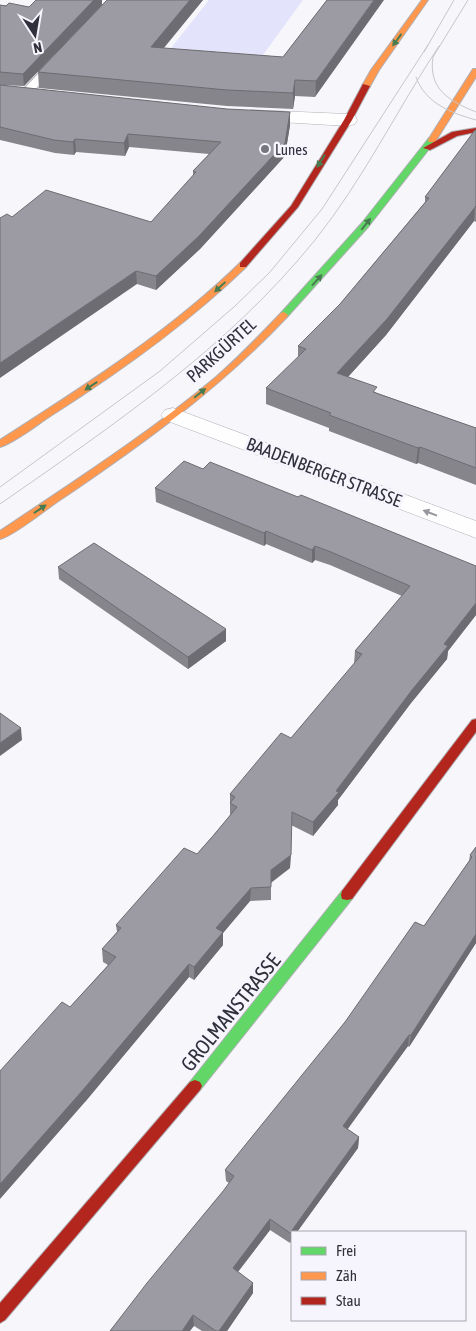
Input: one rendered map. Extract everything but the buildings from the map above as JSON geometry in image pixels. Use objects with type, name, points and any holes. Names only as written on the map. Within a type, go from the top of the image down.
[{"type":"main road","points":[[0,444],[166,334],[219,288],[264,243],[294,207],[348,120],[376,70],[426,0]]},
{"type":"main road","name":"PARKGÜRTEL","points":[[0,536],[112,460],[173,415],[228,370],[281,319],[334,261],[427,148],[476,71]]},
{"type":"main road","points":[[453,107],[465,113]]},
{"type":"main road","points":[[427,148],[455,134],[476,130]]},
{"type":"main road","name":"GROLMANSTRASSE","points":[[0,1315],[173,1113],[298,957],[476,723]]},
{"type":"street","points":[[18,93],[51,96]]},
{"type":"street","points":[[236,115],[348,120]]},
{"type":"street","name":"BAADENBERGER STRASSE","points":[[173,415],[476,530]]},
{"type":"lane","points":[[18,93],[60,57]]},
{"type":"shaded area","points":[[209,0],[303,0],[263,55],[171,48]]},
{"type":"tram line","points":[[424,52],[454,0]]},
{"type":"tram line","points":[[468,0],[433,57],[432,68],[437,86],[442,92],[457,103],[476,112]]},
{"type":"tram line","points":[[0,487],[160,371],[235,306],[270,272],[322,209],[428,45]]},
{"type":"tram line","points":[[418,81],[439,46]]},
{"type":"tram line","points":[[0,504],[126,415],[207,350],[245,316],[281,279],[332,217],[349,193],[418,81]]},
{"type":"tram line","points":[[418,81],[426,94],[440,106],[476,120]]},
{"type":"traffic: fast","points":[[284,315],[365,225],[432,140]]},
{"type":"traffic: fast","points":[[195,1086],[347,895]]},
{"type":"traffic: slow","points":[[366,86],[375,70],[425,0]]},
{"type":"traffic: slow","points":[[432,140],[476,71]]},
{"type":"traffic: slow","points":[[0,444],[96,382],[157,339],[187,316],[243,265]]},
{"type":"traffic: slow","points":[[0,536],[112,461],[185,407],[220,378],[284,315]]},
{"type":"traffic: jam","points":[[243,265],[294,207],[348,120],[366,86]]},
{"type":"traffic: jam","points":[[427,148],[455,134],[476,130]]},
{"type":"traffic: jam","points":[[347,895],[476,723]]},
{"type":"traffic: jam","points":[[0,1315],[195,1086]]},
{"type":"place","name":"Lunes","points":[[265,149]]}]
